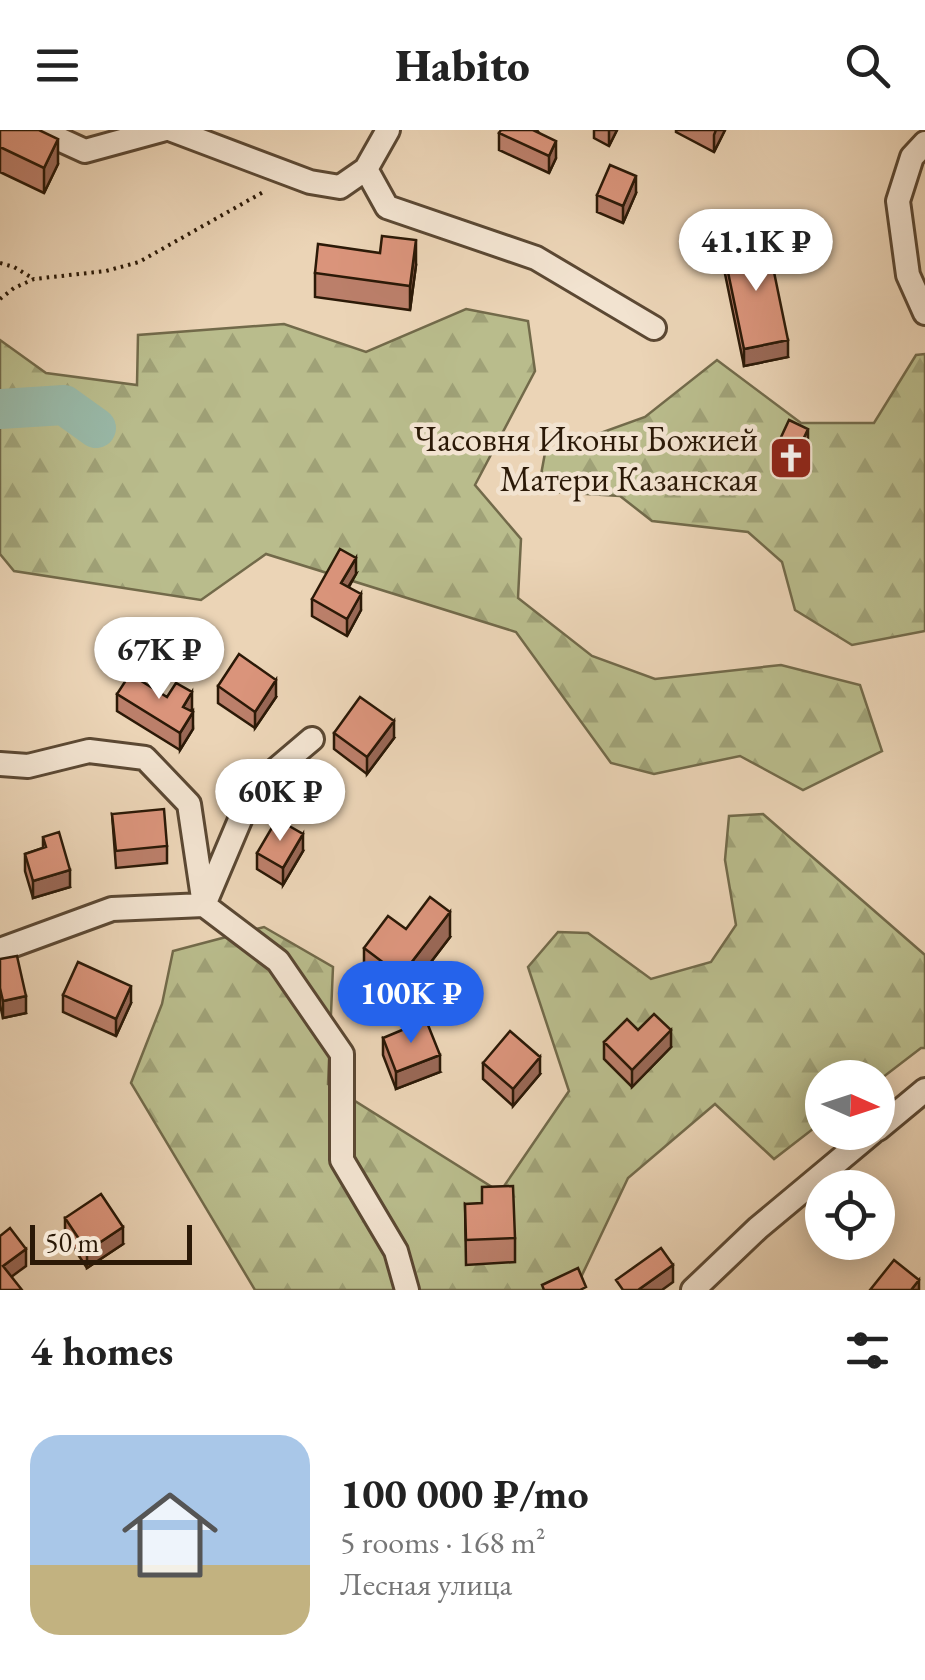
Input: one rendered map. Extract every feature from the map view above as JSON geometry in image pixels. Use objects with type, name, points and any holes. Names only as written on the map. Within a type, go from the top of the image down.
[{"type":"street","points":[[39,130],[85,151],[162,130]]},
{"type":"street","points":[[172,130],[291,176],[340,188],[366,169],[388,130]]},
{"type":"street","points":[[925,143],[912,157],[898,201],[908,275],[925,313]]},
{"type":"street","points":[[366,169],[387,206],[536,258],[654,328]]},
{"type":"street","points":[[204,905],[253,789],[312,739]]},
{"type":"street","points":[[0,764],[28,766],[89,751],[146,758],[189,804],[204,905]]},
{"type":"street","points":[[0,950],[112,910],[204,905],[278,961],[342,1054],[342,1160],[396,1251],[407,1290]]},
{"type":"street","points":[[895,1115],[925,1090]]},
{"type":"street","points":[[694,1290],[758,1228],[853,1150]]},
{"type":"path","points":[[0,299],[34,279],[106,271],[139,262],[291,176]]},
{"type":"path","points":[[0,263],[34,279]]},
{"type":"green space","points":[[466,309],[528,321],[535,371],[475,485],[521,539],[518,598],[592,656],[655,679],[781,665],[860,685],[882,751],[803,790],[740,756],[654,774],[611,763],[516,632],[266,554],[201,600],[14,571],[0,554],[0,340],[46,373],[137,385],[138,335],[284,324],[366,352]]},
{"type":"green space","points":[[925,354],[925,631],[852,645],[795,610],[782,562],[748,532],[652,521],[620,496],[538,491],[545,453],[645,417],[717,360],[801,423],[874,423],[916,355]]},
{"type":"green space","points":[[763,814],[925,955],[925,1048],[895,1068],[895,1060],[805,1060],[805,1135],[774,1159],[715,1104],[628,1178],[575,1290],[255,1290],[131,1083],[162,1004],[173,951],[264,927],[333,967],[328,1084],[500,1192],[569,1091],[528,967],[558,932],[588,933],[651,979],[711,962],[736,925],[725,860],[729,816]]},
{"type":"building","points":[[0,130],[39,130],[58,139],[44,168],[0,147]]},
{"type":"building","points":[[533,130],[556,141],[549,156],[499,133]]},
{"type":"building","points":[[610,165],[636,176],[623,206],[597,195]]},
{"type":"building","points":[[382,236],[416,240],[410,286],[315,273],[318,244],[380,253]]},
{"type":"building","points":[[767,238],[788,340],[744,349],[723,248]]},
{"type":"building","points":[[789,420],[808,429],[795,457],[776,448]]},
{"type":"building","points":[[340,549],[356,558],[341,583],[361,594],[347,619],[312,599]]},
{"type":"building","points":[[239,654],[276,680],[255,712],[218,686]]},
{"type":"building","points":[[130,674],[167,697],[176,683],[192,692],[183,707],[193,712],[180,733],[117,694]]},
{"type":"building","points":[[360,697],[394,721],[367,757],[334,733]]},
{"type":"building","points":[[164,809],[167,846],[116,851],[112,814]]},
{"type":"building","points":[[277,819],[303,834],[283,868],[257,853]]},
{"type":"building","points":[[59,832],[70,870],[33,881],[25,854],[46,847],[43,837]]},
{"type":"building","points":[[430,897],[450,912],[401,976],[364,948],[388,916],[406,929]]},
{"type":"building","points":[[17,956],[26,996],[3,1001],[0,959]]},
{"type":"building","points":[[78,962],[131,986],[116,1019],[63,995]]},
{"type":"building","points":[[654,1014],[671,1030],[632,1070],[604,1042],[627,1019],[638,1030]]},
{"type":"building","points":[[426,1020],[440,1055],[396,1072],[383,1038]]},
{"type":"building","points":[[510,1031],[540,1057],[513,1089],[483,1063]]},
{"type":"building","points":[[513,1186],[515,1238],[466,1240],[465,1204],[482,1203],[482,1187]]},
{"type":"building","points":[[101,1194],[123,1227],[87,1251],[65,1218]]},
{"type":"building","points":[[10,1228],[26,1249],[3,1266],[22,1290],[0,1290],[0,1236]]},
{"type":"building","points":[[661,1248],[673,1265],[638,1290],[623,1290],[616,1280]]},
{"type":"building","points":[[894,1260],[919,1280],[911,1290],[870,1290]]},
{"type":"building","points":[[578,1268],[586,1287],[544,1290],[542,1285]]},
{"type":"waterway","points":[[0,409],[64,405],[96,428]]},
{"type":"place","name":"Часовня Иконы Божией Матери Казанская","points":[[791,458]]}]
